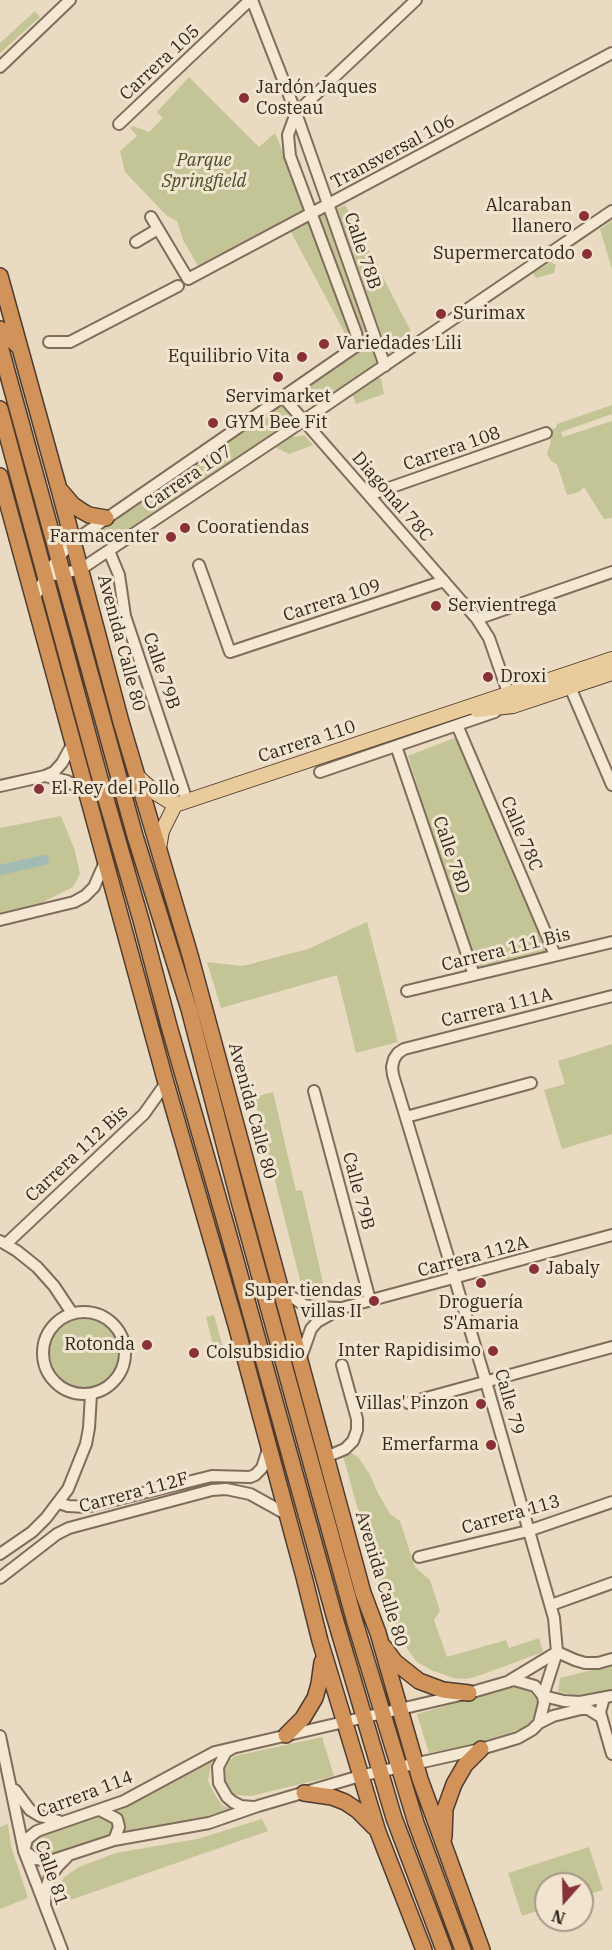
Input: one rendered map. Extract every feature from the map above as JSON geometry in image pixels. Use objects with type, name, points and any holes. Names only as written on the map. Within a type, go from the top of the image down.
[{"type":"highway","name":"Avenida Calle 80","points":[[0,276],[137,776],[190,955],[363,1593],[378,1633],[415,1764],[482,1950]]},
{"type":"highway","points":[[0,329],[18,346]]},
{"type":"highway","name":"Avenida Calle 80","points":[[0,346],[135,836],[189,1009],[322,1506],[382,1714],[416,1823],[463,1950]]},
{"type":"highway","points":[[0,409],[305,1513],[364,1718],[394,1818],[444,1950]]},
{"type":"highway","points":[[0,476],[166,1083],[209,1227],[320,1641],[378,1832],[424,1950]]},
{"type":"highway","points":[[59,489],[81,511],[106,518]]},
{"type":"highway","points":[[113,754],[122,722]]},
{"type":"highway","points":[[378,1633],[395,1662],[419,1681],[443,1690],[469,1694]]},
{"type":"highway","points":[[286,1735],[303,1718],[315,1698],[322,1670],[320,1641]]},
{"type":"highway","points":[[448,1857],[443,1825],[449,1794],[465,1765],[481,1749]]},
{"type":"highway","points":[[304,1793],[332,1797],[345,1802],[357,1810],[378,1832]]},
{"type":"main road","name":"Carrera 110","points":[[181,803],[394,739],[511,700],[612,659]]},
{"type":"main road","name":"Carrera 110","points":[[511,700],[570,687],[612,673]]},
{"type":"main road","points":[[137,776],[157,794],[181,803],[162,831],[159,848]]},
{"type":"street","points":[[0,67],[70,0]]},
{"type":"street","name":"Calle 78B","points":[[251,0],[296,112],[385,366]]},
{"type":"street","name":"Carrera 105","points":[[119,124],[251,0]]},
{"type":"street","points":[[296,112],[416,0]]},
{"type":"street","name":"Transversal 106","points":[[158,229],[188,279],[329,206],[612,53]]},
{"type":"street","name":"Calle 78B","points":[[296,112],[289,127],[288,146],[356,333],[356,344]]},
{"type":"street","name":"Carrera 107","points":[[45,576],[81,569],[109,551],[612,211]]},
{"type":"street","points":[[136,242],[158,229],[151,217]]},
{"type":"street","points":[[49,342],[70,342],[178,286]]},
{"type":"street","name":"Carrera 107","points":[[33,601],[45,576],[74,542],[352,350],[356,344]]},
{"type":"street","name":"Diagonal 78C","points":[[283,397],[477,619]]},
{"type":"street","name":"Carrera 108","points":[[369,495],[546,433]]},
{"type":"street","name":"Calle 79B","points":[[109,551],[119,575],[125,616],[181,803]]},
{"type":"street","name":"Carrera 109","points":[[199,565],[230,652],[444,581]]},
{"type":"street","points":[[511,700],[489,638],[477,619],[612,572]]},
{"type":"street","points":[[570,687],[612,785]]},
{"type":"street","name":"Calle 78C","points":[[454,719],[555,955]]},
{"type":"street","name":"Carrera 110","points":[[320,772],[394,739]]},
{"type":"street","name":"Calle 78D","points":[[394,739],[474,975]]},
{"type":"street","points":[[0,786],[54,772],[73,743]]},
{"type":"street","points":[[45,776],[67,781],[86,792]]},
{"type":"street","points":[[0,920],[74,902],[94,887],[105,862]]},
{"type":"street","name":"Carrera 111 Bis","points":[[407,991],[612,942]]},
{"type":"street","name":"Carrera 111A","points":[[394,1059],[404,1049],[612,996]]},
{"type":"street","name":"Calle 79","points":[[394,1059],[393,1075],[551,1605],[556,1627],[557,1652],[543,1696]]},
{"type":"street","name":"Carrera 112 Bis","points":[[3,1242],[144,1114],[166,1083]]},
{"type":"street","points":[[406,1117],[531,1083]]},
{"type":"street","name":"Calle 79B","points":[[314,1091],[370,1300]]},
{"type":"street","name":"Carrera 112A","points":[[300,1360],[311,1329],[317,1322],[342,1308],[612,1235]]},
{"type":"street","points":[[3,1242],[27,1259],[46,1277],[72,1313]]},
{"type":"street","name":"Carrera 112A","points":[[280,1286],[304,1305],[342,1308]]},
{"type":"street","points":[[72,1313],[95,1313],[105,1317],[121,1334],[125,1344],[126,1358],[115,1382],[104,1390],[91,1394],[67,1391],[56,1384],[48,1374],[43,1350],[49,1332],[61,1319],[72,1313]]},
{"type":"street","points":[[408,1403],[612,1347]]},
{"type":"street","points":[[326,1456],[345,1449],[353,1441],[357,1430],[357,1419],[342,1365]]},
{"type":"street","points":[[59,1503],[75,1474],[86,1444],[91,1394]]},
{"type":"street","name":"Carrera 112F","points":[[0,1554],[32,1532],[59,1503],[86,1507],[212,1476],[250,1477],[262,1468],[268,1445]]},
{"type":"street","name":"Carrera 112F","points":[[0,1578],[57,1534],[69,1528],[212,1490],[250,1494],[288,1515]]},
{"type":"street","name":"Carrera 113","points":[[419,1557],[528,1531],[612,1502]]},
{"type":"street","points":[[551,1605],[612,1583]]},
{"type":"street","points":[[508,1682],[557,1652],[585,1663],[598,1664],[612,1659]]},
{"type":"street","name":"Carrera 114","points":[[24,1851],[31,1834],[136,1795],[206,1756],[233,1747],[469,1694],[514,1680],[530,1683],[543,1696],[571,1702],[608,1697]]},
{"type":"street","points":[[539,1723],[543,1711],[543,1696]]},
{"type":"street","points":[[608,1697],[601,1707],[601,1717],[612,1754]]},
{"type":"street","points":[[24,1851],[43,1861],[69,1856],[114,1840],[209,1823],[360,1776],[481,1749],[527,1734],[539,1723],[581,1708],[588,1709],[601,1717]]},
{"type":"street","name":"Calle 81","points":[[0,1736],[24,1851],[62,1950]]},
{"type":"street","points":[[233,1747],[226,1752],[218,1767],[217,1775],[222,1791],[233,1802],[241,1806],[258,1806]]},
{"type":"street","points":[[10,1779],[22,1802],[30,1810],[50,1820],[61,1822]]},
{"type":"street","points":[[100,1810],[117,1818],[119,1827],[114,1840]]},
{"type":"street","points":[[46,1910],[45,1899],[50,1879],[57,1866],[69,1856]]},
{"type":"green space","points":[[35,11],[40,17],[0,53],[0,43]]},
{"type":"green space","name":"Parque Springfield","points":[[189,77],[259,147],[275,133],[307,210],[201,271],[183,240],[177,221],[166,215],[125,172],[120,151],[137,136],[130,128],[133,126],[149,132],[163,118],[157,112]]},
{"type":"green space","points":[[345,205],[414,337],[389,353],[334,210]]},
{"type":"green space","points":[[324,213],[379,363],[317,404],[305,387],[364,345],[317,218]]},
{"type":"green space","points":[[612,221],[612,269],[600,229]]},
{"type":"green space","points":[[308,222],[352,338],[348,339],[290,230]]},
{"type":"green space","points":[[551,262],[556,265],[554,273],[536,278],[533,273]]},
{"type":"green space","points":[[377,376],[381,379],[384,394],[356,404],[353,395]]},
{"type":"green space","points":[[282,405],[295,419],[108,547],[98,530]]},
{"type":"green space","points":[[612,405],[612,414],[561,432],[563,437],[612,421],[612,518],[604,519],[584,487],[579,492],[567,495],[557,464],[551,461],[547,454],[551,441],[547,431],[556,428],[557,424]]},
{"type":"green space","points":[[291,435],[295,437],[304,435],[313,445],[289,454],[277,448],[275,445]]},
{"type":"green space","points":[[457,737],[546,945],[545,951],[539,956],[478,969],[473,963],[408,756]]},
{"type":"green space","points":[[61,816],[75,851],[80,874],[73,887],[41,903],[0,913],[0,828]]},
{"type":"green space","points":[[367,922],[398,1042],[356,1053],[337,975],[221,1008],[207,962],[243,966],[308,949]]},
{"type":"green space","points":[[612,1044],[612,1134],[562,1149],[544,1090],[565,1084],[558,1061]]},
{"type":"green space","points":[[273,1092],[296,1191],[302,1190],[326,1296],[315,1298],[311,1296],[303,1288],[300,1280],[254,1097]]},
{"type":"green space","points":[[214,1315],[225,1355],[216,1357],[206,1317]]},
{"type":"green space","points":[[92,1318],[105,1324],[114,1333],[118,1339],[120,1353],[118,1367],[110,1378],[99,1386],[78,1388],[60,1378],[52,1367],[50,1346],[60,1328],[71,1320]]},
{"type":"green space","points":[[351,1453],[358,1457],[369,1473],[390,1514],[400,1521],[415,1567],[430,1580],[440,1611],[434,1620],[447,1657],[506,1640],[509,1648],[539,1638],[543,1652],[465,1679],[453,1678],[417,1662],[402,1642],[380,1588],[343,1456]]},
{"type":"green space","points":[[612,1665],[612,1690],[576,1695],[558,1692],[560,1678]]},
{"type":"green space","points":[[516,1687],[529,1691],[536,1698],[538,1707],[532,1722],[525,1728],[469,1745],[429,1753],[417,1714]]},
{"type":"green space","points":[[322,1737],[334,1776],[251,1796],[237,1795],[226,1785],[225,1770],[235,1756]]},
{"type":"green space","points":[[212,1759],[208,1781],[222,1805],[231,1809],[182,1823],[123,1832],[123,1818],[111,1810],[144,1796]]},
{"type":"green space","points":[[101,1814],[112,1820],[115,1827],[111,1835],[49,1857],[40,1858],[30,1851],[31,1843],[40,1835]]},
{"type":"green space","points":[[262,1819],[268,1831],[59,1904],[59,1888],[64,1877],[79,1867],[116,1853],[197,1839]]},
{"type":"green space","points":[[8,1824],[11,1846],[28,1898],[0,1909],[0,1827]]},
{"type":"green space","points":[[589,1847],[603,1890],[594,1893],[594,1872],[534,1872],[534,1912],[522,1916],[508,1873]]},
{"type":"waterway","points":[[0,870],[44,860]]},
{"type":"place","name":"Jardón Jaques Costeau","points":[[244,98]]},
{"type":"place","name":"Alcaraban llanero","points":[[584,216]]},
{"type":"place","name":"Supermercatodo","points":[[587,254]]},
{"type":"place","name":"Surimax","points":[[441,314]]},
{"type":"place","name":"Variedades Lili","points":[[324,344]]},
{"type":"place","name":"Equilibrio Vita","points":[[302,357]]},
{"type":"place","name":"Servimarket","points":[[278,377]]},
{"type":"place","name":"GYM Bee Fit","points":[[213,423]]},
{"type":"place","name":"Cooratiendas","points":[[185,528]]},
{"type":"place","name":"Farmacenter","points":[[171,537]]},
{"type":"place","name":"Servientrega","points":[[436,606]]},
{"type":"place","name":"Droxi","points":[[488,677]]},
{"type":"place","name":"El Rey del Pollo","points":[[39,789]]},
{"type":"place","name":"Jabaly","points":[[534,1269]]},
{"type":"place","name":"Droguería S'Amaria","points":[[481,1283]]},
{"type":"place","name":"Super tiendas villas II","points":[[374,1301]]},
{"type":"place","name":"Rotonda","points":[[147,1345]]},
{"type":"place","name":"Inter Rapidisimo","points":[[493,1351]]},
{"type":"place","name":"Colsubsidio","points":[[194,1353]]},
{"type":"place","name":"Villas' Pinzon","points":[[481,1404]]},
{"type":"place","name":"Emerfarma","points":[[491,1445]]}]
